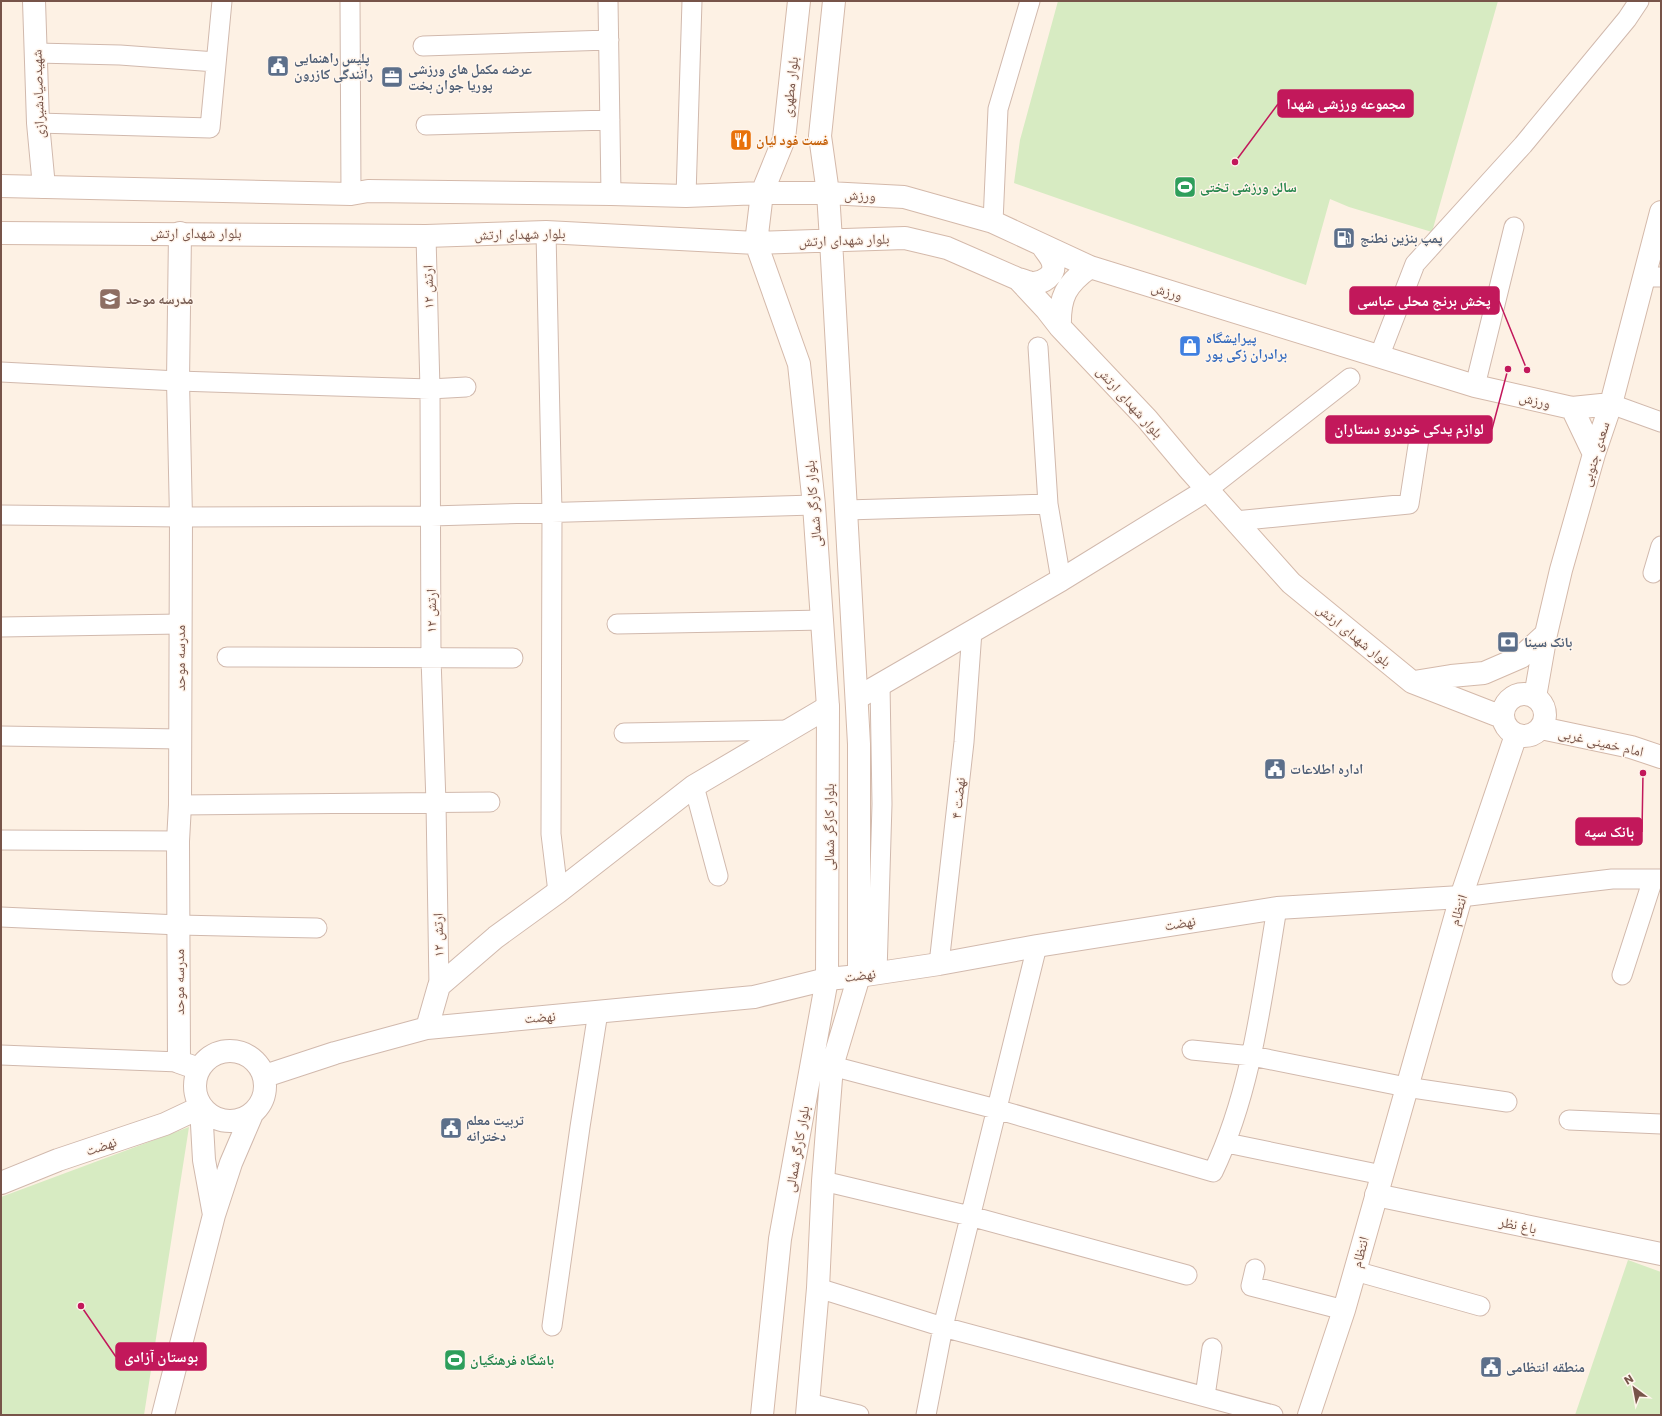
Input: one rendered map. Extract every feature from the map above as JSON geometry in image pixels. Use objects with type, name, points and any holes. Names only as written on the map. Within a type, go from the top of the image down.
[{"type":"main road","name":"شهیدصیادشیرازی","points":[[34,1],[38,123],[44,187]]},
{"type":"main road","name":"بلوار مطهری","points":[[756,243],[762,193],[784,139],[799,1]]},
{"type":"main road","points":[[828,193],[820,136],[834,1]]},
{"type":"main road","points":[[1,186],[351,194],[368,191],[686,196],[762,193]]},
{"type":"main road","name":"ورزش","points":[[762,193],[828,193],[904,197],[993,222],[1090,267],[1475,386],[1572,408],[1611,404]]},
{"type":"main road","name":"بلوار کارگر شمالی","points":[[808,1409],[818,1288],[823,1181],[832,1066],[868,975],[857,698],[828,193]]},
{"type":"main road","name":"سعدی جنوبی","points":[[1535,697],[1546,634],[1561,570],[1594,454],[1652,277],[1661,212]]},
{"type":"main road","name":"بلوار شهدای ارتش","points":[[1,233],[180,233],[426,236],[546,232],[756,243],[905,238],[947,248],[1018,279],[1046,308],[1060,327],[1147,419],[1207,490],[1291,583],[1412,682],[1502,717]]},
{"type":"main road","name":"مدرسه موحد","points":[[180,233],[178,381],[180,517],[180,805],[178,841],[179,925],[189,1065]]},
{"type":"main road","name":"بلوار کارگر شمالی","points":[[756,243],[799,364],[814,506],[828,707],[827,979],[780,1239],[762,1415]]},
{"type":"main road","points":[[1018,279],[1033,283],[1045,281],[1054,271],[1053,264],[1042,245]]},
{"type":"main road","points":[[1060,327],[1060,309],[1065,292],[1076,277],[1090,267]]},
{"type":"main road","points":[[1572,408],[1594,454]]},
{"type":"main road","points":[[857,698],[1061,580],[1207,490]]},
{"type":"main road","points":[[1412,682],[1484,673],[1521,657],[1546,634]]},
{"type":"main road","points":[[1520,694],[1528,694],[1535,697],[1540,701],[1545,711],[1545,717],[1541,728],[1530,736],[1516,735],[1508,730],[1502,717],[1503,709],[1507,702],[1520,694]]},
{"type":"main road","points":[[427,1028],[439,986],[496,937],[558,892],[694,786],[828,707]]},
{"type":"main road","name":"امام خمینی غربی","points":[[1541,728],[1631,747],[1661,757]]},
{"type":"main road","name":"انتظام","points":[[1309,1415],[1344,1310],[1461,897],[1516,735]]},
{"type":"main road","name":"نهضت","points":[[265,1076],[335,1053],[427,1028],[754,997],[827,979],[868,975],[939,964],[1037,946],[1277,908],[1461,897]]},
{"type":"main road","points":[[163,1415],[214,1215],[231,1163],[252,1114],[261,1103],[266,1090],[265,1076],[256,1061],[242,1052],[226,1050],[189,1065],[194,1081],[195,1095],[201,1107],[208,1115],[218,1120],[229,1122],[240,1120],[252,1114]]},
{"type":"main road","points":[[201,1107],[204,1160],[214,1215]]},
{"type":"main road","name":"نهضت","points":[[1,1183],[58,1160],[165,1124],[201,1107]]},
{"type":"main road","name":"باغ نظر","points":[[1376,1195],[1661,1254]]},
{"type":"street","points":[[38,123],[210,128],[222,1]]},
{"type":"street","points":[[350,1],[351,194]]},
{"type":"street","points":[[608,1],[611,194]]},
{"type":"street","points":[[686,196],[692,1]]},
{"type":"street","points":[[993,222],[998,109],[1030,1]]},
{"type":"street","points":[[1379,357],[1415,264],[1523,145],[1627,19],[1639,1]]},
{"type":"street","points":[[423,46],[609,40]]},
{"type":"street","points":[[36,54],[120,56],[216,62]]},
{"type":"street","points":[[426,125],[610,120]]},
{"type":"street","points":[[1475,386],[1514,227]]},
{"type":"street","points":[[546,232],[552,513],[551,834],[558,892]]},
{"type":"street","name":"ارتش ۱۲","points":[[426,236],[430,389],[431,658],[436,803],[439,986]]},
{"type":"street","points":[[1038,347],[1048,504],[1061,580]]},
{"type":"street","points":[[1,372],[178,381],[430,389],[466,387]]},
{"type":"street","points":[[1207,490],[1350,378]]},
{"type":"street","points":[[1611,404],[1661,422]]},
{"type":"street","points":[[1235,520],[1409,504],[1419,440]]},
{"type":"street","points":[[846,510],[1048,504]]},
{"type":"street","points":[[1,515],[180,517],[431,516],[814,506]]},
{"type":"street","points":[[1653,572],[1661,546]]},
{"type":"street","points":[[617,624],[823,620]]},
{"type":"street","points":[[1,627],[180,624]]},
{"type":"street","name":"نهضت ۴","points":[[939,964],[964,742],[972,631]]},
{"type":"street","points":[[228,657],[513,658]]},
{"type":"street","points":[[868,975],[882,804],[880,684]]},
{"type":"street","points":[[624,733],[790,730]]},
{"type":"street","points":[[1,736],[180,739]]},
{"type":"street","points":[[694,786],[718,876]]},
{"type":"street","points":[[180,805],[490,802]]},
{"type":"street","points":[[1,840],[178,841]]},
{"type":"street","points":[[1461,897],[1612,879],[1657,879],[1622,975]]},
{"type":"street","points":[[832,1066],[996,1109],[1213,1172],[1227,1143],[1252,1056],[1277,908]]},
{"type":"street","points":[[1,917],[179,925],[317,928]]},
{"type":"street","points":[[926,1415],[943,1327],[1037,946]]},
{"type":"street","points":[[552,1326],[598,1012]]},
{"type":"street","points":[[1192,1050],[1252,1056],[1406,1087],[1506,1102]]},
{"type":"street","points":[[1,1055],[189,1065]]},
{"type":"street","points":[[1569,1120],[1661,1124]]},
{"type":"street","points":[[1227,1143],[1382,1175]]},
{"type":"street","points":[[823,1181],[970,1216],[1187,1275]]},
{"type":"street","points":[[1255,1269],[1251,1286],[1344,1310]]},
{"type":"street","points":[[1355,1271],[1480,1306]]},
{"type":"street","points":[[818,1288],[943,1327],[1273,1415]]},
{"type":"street","points":[[1205,1396],[1212,1348]]},
{"type":"street","points":[[808,1409],[859,1415]]},
{"type":"green space","points":[[1058,1],[1498,1],[1432,232],[1349,207],[1330,199],[1306,285],[1014,183],[1020,140]]},
{"type":"green space","points":[[189,1127],[144,1415],[1,1415],[1,1197]]},
{"type":"green space","points":[[1628,1260],[1661,1272],[1661,1415],[1575,1415]]},
{"type":"place","name":"پلیس راهنمایی رانندگی کازرون","points":[[278,66]]},
{"type":"place","name":"عرضه مکمل های ورزشی پوریا جوان بخت","points":[[392,77]]},
{"type":"place","name":"فست فود لیان","points":[[741,140]]},
{"type":"place","name":"مجموعه ورزشی شهدا","points":[[1235,162]]},
{"type":"place","name":"سالن ورزشی تختی","points":[[1185,187]]},
{"type":"place","name":"پمپ بنزین نطنج","points":[[1344,238]]},
{"type":"place","name":"مدرسه موحد","points":[[110,299]]},
{"type":"place","name":"پیرایشگاه برادران زکی پور","points":[[1190,346]]},
{"type":"place","name":"لوازم یدکی خودرو دستاران","points":[[1508,369]]},
{"type":"place","name":"پخش برنج محلی عباسی","points":[[1527,370]]},
{"type":"place","name":"بانک سینا","points":[[1508,642]]},
{"type":"place","name":"اداره اطلاعات","points":[[1275,769]]},
{"type":"place","name":"بانک سپه","points":[[1643,773]]},
{"type":"place","name":"تربیت معلم دخترانه","points":[[451,1128]]},
{"type":"place","name":"بوستان آزادی","points":[[81,1306]]},
{"type":"place","name":"باشگاه فرهنگیان","points":[[455,1360]]},
{"type":"place","name":"منطقه انتظامی","points":[[1491,1367]]}]
